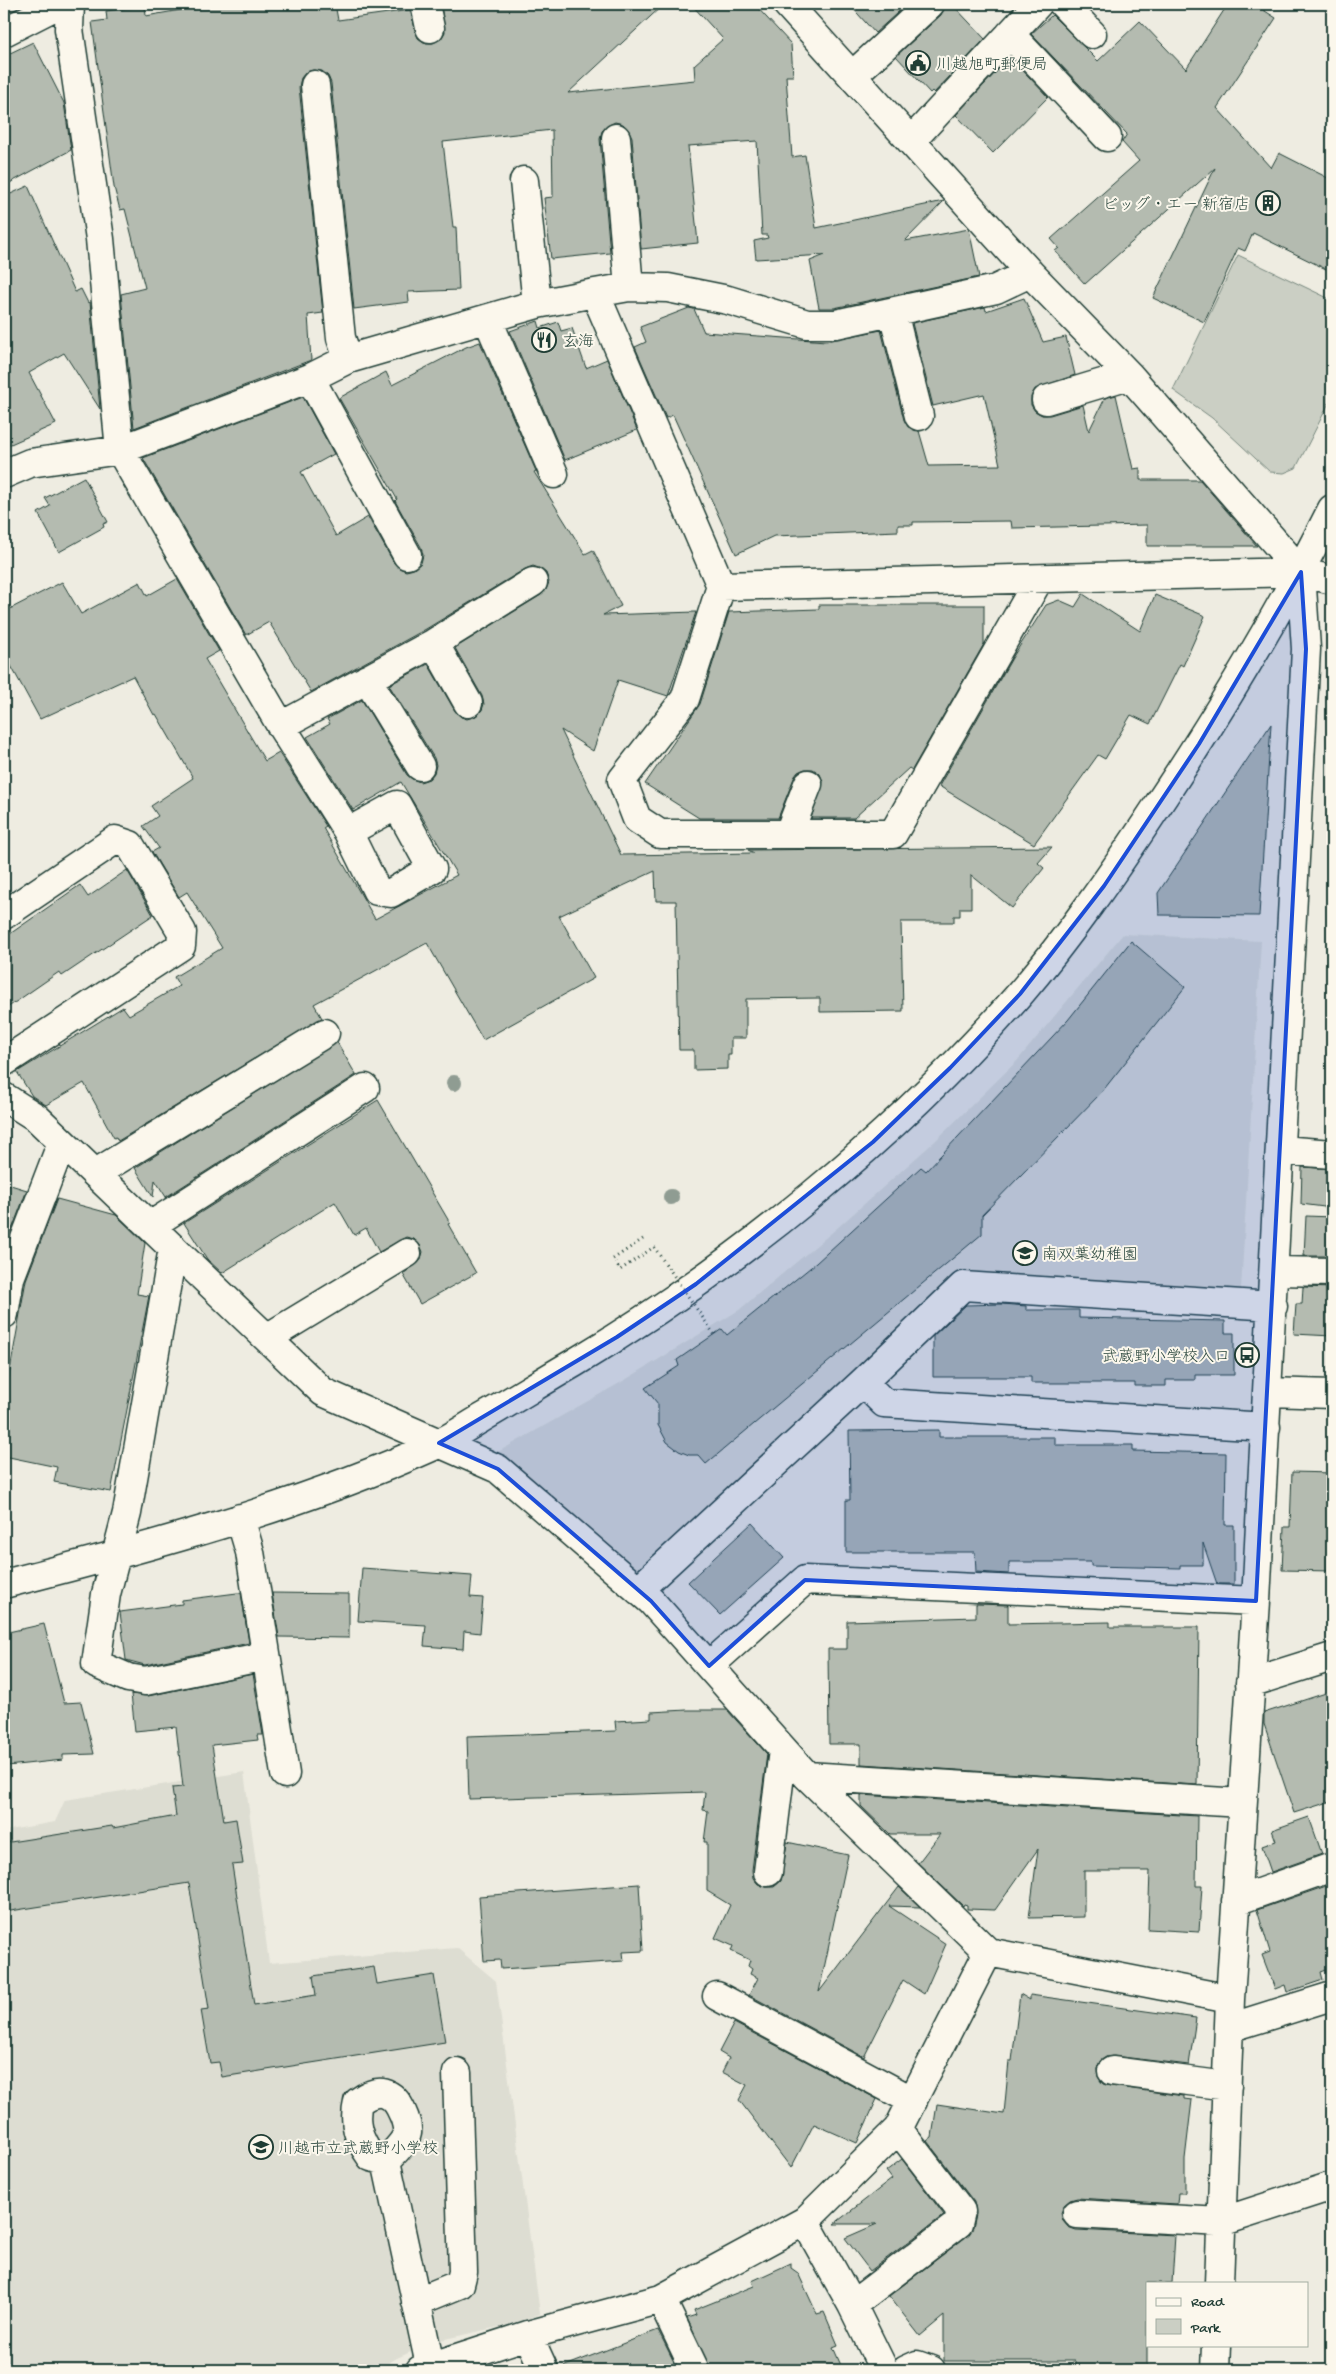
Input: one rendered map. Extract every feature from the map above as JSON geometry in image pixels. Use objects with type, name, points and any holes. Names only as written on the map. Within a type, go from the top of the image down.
[{"type":"street","points":[[4,32],[59,4]]},
{"type":"street","points":[[70,4],[69,29],[100,240],[120,450],[281,726],[348,832]]},
{"type":"street","points":[[787,4],[912,140],[1030,273],[1129,375],[1301,572],[1306,649],[1273,1306],[1228,2028],[1219,2282]]},
{"type":"street","points":[[853,75],[930,4]]},
{"type":"street","points":[[912,140],[1038,4]]},
{"type":"street","points":[[1063,4],[1092,34]]},
{"type":"street","points":[[1010,34],[1107,137]]},
{"type":"street","points":[[315,85],[341,338],[348,359]]},
{"type":"street","points":[[616,138],[629,287]]},
{"type":"street","points":[[524,181],[537,304]]},
{"type":"street","points":[[4,474],[30,463],[120,450],[310,378],[348,359],[488,320],[537,304],[629,287],[668,288],[728,300],[807,324],[836,324],[996,289],[1030,273]]},
{"type":"street","points":[[595,293],[721,586],[685,699],[622,780],[637,819],[660,834],[893,834],[1039,579]]},
{"type":"street","points":[[893,312],[919,416]]},
{"type":"street","points":[[488,320],[554,474]]},
{"type":"street","points":[[1046,400],[1129,375]]},
{"type":"street","points":[[310,378],[407,555]]},
{"type":"street","points":[[4,1584],[117,1556],[275,1508],[439,1443],[617,1337],[696,1284],[770,1228],[873,1142],[950,1068],[1020,994],[1104,886],[1199,744],[1301,572],[1332,509]]},
{"type":"street","points":[[721,586],[1301,572],[1332,580]]},
{"type":"street","points":[[281,726],[434,642],[533,582]]},
{"type":"street","points":[[434,642],[468,703]]},
{"type":"street","points":[[368,679],[420,766]]},
{"type":"street","points":[[788,833],[808,784]]},
{"type":"street","points":[[4,915],[116,840],[130,845],[182,932],[181,946],[4,1062]]},
{"type":"street","points":[[96,1173],[325,1033]]},
{"type":"street","points":[[150,1226],[365,1088]]},
{"type":"street","points":[[4,1097],[37,1118],[323,1392],[498,1469],[651,1601],[807,1776],[988,1952],[1230,1998]]},
{"type":"street","points":[[4,1314],[10,1278],[62,1142]]},
{"type":"street","points":[[1281,1150],[1332,1154]]},
{"type":"street","points":[[172,1248],[127,1513],[106,1594],[96,1664],[128,1678],[145,1681],[265,1656]]},
{"type":"street","points":[[267,1338],[407,1253]]},
{"type":"street","points":[[1274,1271],[1332,1272]]},
{"type":"street","points":[[638,1590],[863,1382],[963,1286],[1273,1306]]},
{"type":"street","points":[[863,1382],[884,1403],[1266,1427]]},
{"type":"street","points":[[1268,1392],[1332,1394]]},
{"type":"street","points":[[240,1518],[250,1552],[284,1774]]},
{"type":"street","points":[[709,1666],[805,1580],[1256,1602]]},
{"type":"street","points":[[1250,1683],[1332,1657]]},
{"type":"street","points":[[768,1872],[783,1750]]},
{"type":"street","points":[[807,1776],[1241,1803]]},
{"type":"street","points":[[1236,1901],[1332,1866]]},
{"type":"street","points":[[386,2161],[416,2302],[425,2368],[528,2335],[661,2299],[805,2221],[898,2129],[988,1952]]},
{"type":"street","points":[[718,1996],[913,2101]]},
{"type":"street","points":[[1228,2028],[1332,1996]]},
{"type":"street","points":[[1112,2071],[1227,2086]]},
{"type":"street","points":[[416,2302],[460,2284],[463,2272],[457,2073]]},
{"type":"street","points":[[852,2305],[958,2224],[961,2211],[898,2129]]},
{"type":"street","points":[[1077,2214],[1221,2222],[1332,2186]]},
{"type":"street","points":[[805,2221],[852,2305],[884,2370]]},
{"type":"street","points":[[661,2299],[695,2370]]},
{"type":"street","points":[[528,2335],[544,2370]]},
{"type":"street","points":[[1216,2346],[1216,2370]]},
{"type":"street","points":[[906,2370],[917,2365],[931,2370]]},
{"type":"path","points":[[643,1239],[613,1259],[620,1270],[654,1247],[714,1334]]},
{"type":"highlighted area","points":[[1301,572],[1306,649],[1256,1601],[805,1580],[709,1666],[651,1601],[498,1469],[439,1443],[617,1337],[696,1284],[873,1142],[950,1068],[1020,994],[1104,886],[1199,744]]},
{"type":"shaded area","name":"南双葉幼稚園","points":[[1123,934],[1261,941],[1241,1290],[962,1277],[639,1579],[489,1457],[625,1380],[739,1310],[836,1229],[934,1142],[1017,1061]]},
{"type":"shaded area","name":"川越市立武蔵野小学校","points":[[244,1772],[269,1963],[457,1948],[496,1981],[540,2314],[516,2323],[436,2341],[397,2358],[377,2370],[4,2370],[4,1831],[55,1822],[65,1800]]},
{"type":"green space","points":[[1238,255],[1332,300],[1332,397],[1296,468],[1284,473],[1270,472],[1212,418],[1173,390]]},
{"type":"building","points":[[215,4],[335,4],[338,20],[410,10],[418,38],[425,43],[433,43],[441,39],[445,32],[441,6],[457,4],[664,4],[568,93],[695,80],[694,65],[723,39],[691,4],[754,4],[791,44],[793,76],[786,76],[792,157],[805,155],[816,228],[944,201],[905,241],[969,229],[979,277],[834,308],[819,308],[810,261],[825,255],[756,259],[754,241],[768,238],[767,235],[762,235],[757,141],[688,146],[698,243],[641,249],[632,137],[623,124],[615,122],[602,131],[600,139],[610,253],[551,259],[544,198],[553,197],[552,130],[443,142],[453,227],[456,227],[459,290],[408,292],[409,302],[354,309],[331,83],[328,76],[322,71],[313,70],[306,72],[301,78],[299,87],[323,313],[308,315],[311,360],[134,428],[121,294],[145,288],[125,209],[120,210],[114,187],[92,22],[107,20],[106,11],[145,6],[146,16]]},
{"type":"building","points":[[849,4],[907,4],[875,33]]},
{"type":"building","points":[[945,4],[952,4],[985,39],[934,93],[932,91],[930,93],[896,56],[941,15]]},
{"type":"building","points":[[1228,4],[1254,4],[1276,18],[1217,108],[1271,168],[1279,153],[1332,180],[1332,272],[1253,233],[1245,251],[1238,248],[1204,322],[1153,298],[1215,168],[1085,284],[1055,251],[1059,248],[1051,239],[1139,161],[1122,142],[1127,134],[1031,34],[1052,15],[1098,61],[1140,21],[1186,69]]},
{"type":"building","points":[[33,42],[64,103],[71,150],[4,186],[4,56]]},
{"type":"building","points":[[1010,57],[1048,97],[993,153],[956,115]]},
{"type":"building","points":[[28,186],[75,292],[81,289],[88,303],[90,302],[100,409],[64,353],[29,373],[56,424],[4,447],[4,197]]},
{"type":"building","points":[[1024,298],[1043,342],[1066,337],[1075,375],[1035,389],[1031,397],[1031,405],[1035,411],[1042,415],[1050,415],[1083,405],[1089,431],[1105,398],[1116,395],[1133,469],[1140,468],[1140,480],[1200,480],[1257,546],[1147,546],[1147,525],[1012,528],[1011,521],[913,522],[913,525],[898,525],[898,531],[774,536],[736,554],[673,415],[666,418],[635,347],[646,342],[640,327],[689,308],[694,309],[704,332],[826,341],[881,330],[904,420],[908,427],[919,431],[929,466],[1000,465],[984,394],[933,406],[912,323],[985,307],[986,311]]},
{"type":"building","points":[[538,321],[540,328],[558,322],[561,331],[572,328],[586,368],[607,359],[637,430],[565,460],[510,331]]},
{"type":"building","points":[[480,342],[536,471],[534,472],[585,554],[593,550],[621,606],[603,615],[696,612],[668,696],[618,680],[593,751],[561,730],[621,855],[754,853],[748,850],[1052,847],[1038,863],[1044,868],[1012,908],[971,875],[971,908],[960,908],[960,916],[954,916],[954,922],[901,922],[903,1011],[820,1012],[820,998],[746,999],[746,1038],[731,1038],[731,1055],[728,1055],[728,1069],[694,1070],[694,1050],[679,1050],[676,901],[656,901],[655,871],[559,916],[594,978],[483,1040],[427,943],[314,1004],[322,1018],[118,1141],[116,1137],[114,1138],[84,1083],[46,1105],[32,1096],[17,1072],[123,1007],[129,1015],[179,986],[174,977],[222,948],[187,892],[179,897],[152,852],[159,848],[143,826],[158,816],[151,806],[193,778],[156,714],[154,715],[133,676],[40,719],[4,653],[4,612],[62,582],[81,614],[140,582],[147,596],[177,579],[219,651],[205,659],[265,761],[279,753],[326,826],[323,828],[375,919],[457,875],[401,782],[353,810],[307,737],[330,724],[327,719],[362,700],[407,775],[420,782],[429,779],[434,773],[436,765],[434,758],[389,685],[428,664],[455,711],[461,717],[467,719],[476,716],[482,710],[484,704],[482,696],[455,648],[541,595],[546,590],[549,582],[546,573],[533,566],[525,569],[426,629],[311,692],[269,622],[246,635],[143,458],[303,397],[334,454],[301,472],[336,536],[368,517],[394,563],[406,571],[414,569],[421,563],[423,555],[421,547],[395,501],[397,499],[339,398],[386,372],[392,385],[466,347]]},
{"type":"building","points":[[84,477],[108,522],[103,524],[104,527],[59,552],[38,513],[50,506],[45,498]]},
{"type":"building","points":[[1083,594],[1140,631],[1155,595],[1205,616],[1183,666],[1180,664],[1150,724],[1131,715],[1105,759],[1098,755],[1034,844],[939,786],[1012,658],[1046,605],[1059,600],[1075,607]]},
{"type":"building","points":[[819,605],[984,605],[984,644],[912,770],[909,768],[854,818],[811,818],[823,782],[820,774],[813,769],[805,769],[798,772],[778,818],[699,818],[645,784],[700,704],[729,612],[819,609]]},
{"type":"building","points":[[1271,724],[1259,916],[1159,915],[1158,893]]},
{"type":"building","points":[[127,870],[153,915],[62,976],[59,972],[4,1010],[4,938],[80,885],[88,897]]},
{"type":"building","points":[[1131,941],[1185,987],[1101,1093],[982,1215],[982,1234],[706,1464],[698,1455],[689,1455],[679,1451],[667,1442],[658,1425],[658,1404],[645,1388],[679,1366],[677,1360],[722,1329],[727,1335],[816,1263],[921,1167],[926,1171],[1068,1020]]},
{"type":"building","points":[[337,1042],[356,1075],[166,1197],[155,1180],[153,1197],[135,1168]]},
{"type":"building","points":[[378,1100],[450,1223],[448,1224],[476,1273],[420,1304],[403,1274],[420,1261],[423,1252],[420,1245],[414,1239],[406,1237],[379,1252],[366,1228],[354,1235],[335,1202],[222,1273],[207,1259],[184,1223]]},
{"type":"building","points":[[1302,1167],[1332,1169],[1332,1208],[1301,1204]]},
{"type":"building","points":[[4,1183],[27,1190],[11,1232],[4,1231]]},
{"type":"building","points":[[57,1199],[116,1215],[145,1243],[137,1294],[149,1296],[111,1492],[54,1482],[57,1467],[4,1456],[4,1404],[26,1280]]},
{"type":"building","points":[[1306,1216],[1332,1217],[1332,1256],[1304,1256]]},
{"type":"building","points":[[1303,1287],[1332,1288],[1332,1336],[1294,1334],[1296,1304],[1302,1304]]},
{"type":"building","points":[[1002,1304],[1026,1306],[1026,1310],[1079,1310],[1079,1318],[1225,1321],[1225,1333],[1234,1333],[1234,1375],[1195,1375],[1195,1380],[1166,1380],[1166,1386],[1135,1386],[1135,1383],[1031,1383],[1031,1377],[933,1377],[933,1336],[966,1305]]},
{"type":"building","points":[[939,1430],[939,1437],[1055,1437],[1055,1445],[1133,1445],[1133,1451],[1226,1453],[1225,1525],[1234,1525],[1234,1584],[1217,1584],[1203,1543],[1203,1565],[1180,1565],[1180,1568],[1091,1566],[1091,1562],[1009,1562],[1009,1574],[976,1572],[975,1552],[846,1552],[846,1500],[850,1500],[849,1431]]},
{"type":"building","points":[[1292,1472],[1332,1473],[1332,1571],[1282,1570],[1284,1527],[1290,1527]]},
{"type":"building","points":[[752,1523],[784,1558],[720,1615],[688,1582]]},
{"type":"building","points":[[362,1568],[472,1576],[470,1597],[483,1598],[480,1633],[464,1631],[463,1649],[424,1646],[426,1625],[358,1621]]},
{"type":"building","points":[[241,1593],[249,1643],[145,1665],[126,1660],[120,1612],[182,1604],[182,1600]]},
{"type":"building","points":[[272,1593],[349,1594],[349,1638],[279,1637]]},
{"type":"building","points":[[976,1604],[1008,1605],[1008,1624],[1110,1622],[1110,1627],[1199,1627],[1197,1785],[861,1764],[861,1744],[829,1744],[828,1649],[847,1649],[847,1621],[976,1617]]},
{"type":"building","points":[[44,1624],[64,1703],[81,1702],[94,1754],[63,1755],[63,1760],[7,1766],[4,1742],[4,1633]]},
{"type":"building","points":[[253,1674],[263,1735],[257,1735],[258,1740],[212,1745],[224,1821],[236,1819],[243,1864],[232,1865],[254,2005],[316,1995],[313,1976],[374,1967],[377,1984],[434,1975],[445,2042],[222,2077],[219,2062],[210,2063],[201,2010],[209,2009],[189,1883],[4,1912],[4,1843],[112,1826],[113,1828],[176,1816],[172,1788],[183,1787],[176,1727],[135,1731],[131,1694],[148,1696]]},
{"type":"building","points":[[1332,1691],[1332,1801],[1294,1813],[1264,1724],[1264,1713]]},
{"type":"building","points":[[727,1710],[767,1754],[752,1870],[753,1878],[758,1884],[774,1887],[781,1881],[787,1842],[848,1855],[819,1992],[899,1887],[920,1907],[889,1906],[946,1944],[924,1994],[903,1980],[864,2057],[749,1995],[758,1978],[750,1974],[752,1969],[748,1966],[750,1960],[731,1951],[733,1946],[715,1938],[730,1905],[707,1891],[707,1842],[704,1842],[708,1811],[703,1810],[705,1792],[469,1799],[467,1736],[616,1731],[615,1721],[651,1719],[651,1712]]},
{"type":"building","points":[[861,1795],[1197,1816],[1196,1886],[1202,1886],[1199,1932],[1148,1929],[1150,1871],[1084,1871],[1084,1917],[1029,1918],[1038,1849],[995,1910],[967,1909],[967,1905],[964,1904],[963,1906],[918,1863],[940,1834],[890,1834],[861,1806]]},
{"type":"building","points":[[1309,1817],[1322,1854],[1271,1872],[1262,1846],[1276,1841],[1272,1830]]},
{"type":"building","points":[[639,1884],[643,1951],[623,1952],[624,1961],[501,1969],[500,1960],[484,1961],[479,1896]]},
{"type":"building","points":[[1332,1884],[1332,1968],[1321,1972],[1323,1980],[1287,1992],[1285,1985],[1275,1989],[1262,1955],[1270,1952],[1257,1910]]},
{"type":"building","points":[[1020,1994],[1030,2000],[1030,1995],[1196,2018],[1189,2065],[1114,2056],[1106,2057],[1100,2061],[1097,2069],[1098,2077],[1103,2084],[1184,2096],[1184,2099],[1192,2100],[1185,2159],[1185,2193],[1178,2193],[1177,2204],[1077,2198],[1070,2200],[1064,2205],[1061,2213],[1063,2221],[1068,2227],[1076,2230],[1175,2235],[1172,2282],[1146,2282],[1147,2370],[1075,2370],[1075,2361],[944,2361],[944,2316],[920,2336],[889,2296],[967,2236],[973,2228],[976,2214],[974,2202],[927,2141],[932,2137],[937,2104],[1004,2114],[1009,2061],[1012,2061]]},
{"type":"building","points":[[734,2023],[877,2099],[857,2143],[814,2124],[791,2168],[739,2100],[747,2085],[722,2072],[729,2058],[719,2052]]},
{"type":"building","points":[[902,2159],[944,2215],[870,2271],[845,2238],[877,2224],[834,2224],[892,2179],[886,2171]]},
{"type":"building","points":[[791,2263],[791,2268],[798,2273],[817,2314],[824,2312],[838,2345],[833,2347],[843,2370],[710,2370],[687,2318],[696,2315],[694,2310],[754,2286],[752,2281]]},
{"type":"building","points":[[658,2330],[678,2370],[561,2370],[560,2368]]},
{"type":"place","name":"川越旭町郵便局","points":[[918,63]]},
{"type":"place","name":"ビッグ・エー 新宿店","points":[[1268,203]]},
{"type":"place","name":"玄海","points":[[544,340]]},
{"type":"place","name":"南双葉幼稚園","points":[[1025,1253]]},
{"type":"place","name":"武蔵野小学校入口","points":[[1247,1355]]},
{"type":"place","name":"川越市立武蔵野小学校","points":[[261,2147]]}]
